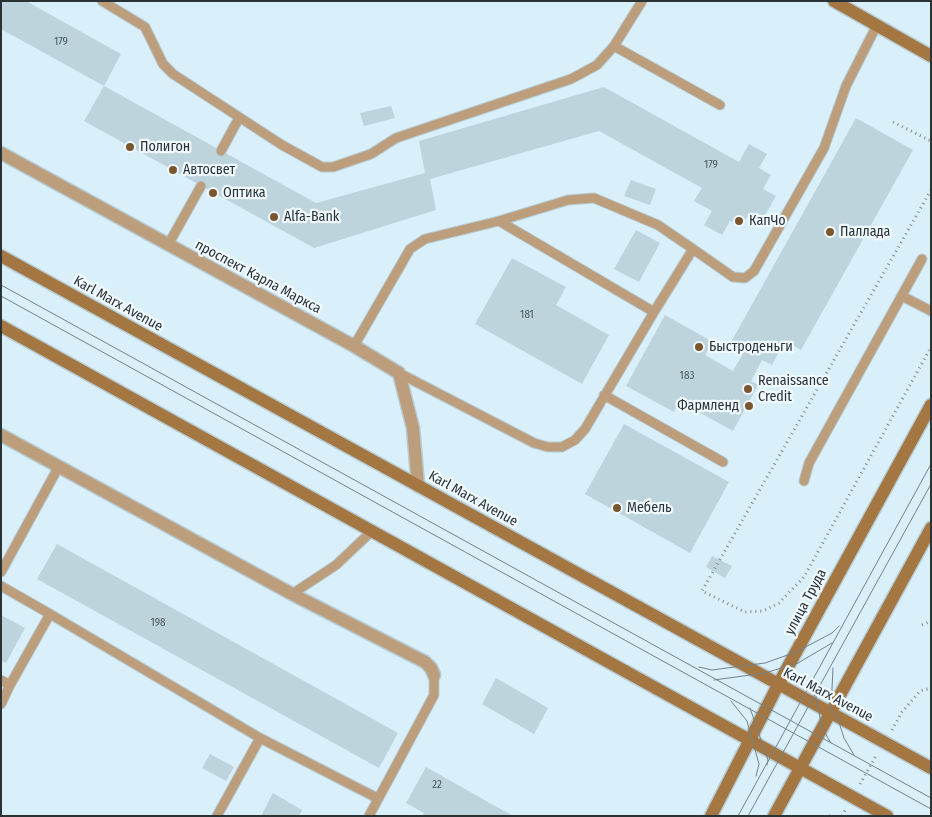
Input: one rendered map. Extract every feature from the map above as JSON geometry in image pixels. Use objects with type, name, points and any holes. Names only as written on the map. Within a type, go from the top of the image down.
[{"type":"main road","points":[[834,1],[931,56]]},
{"type":"main road","name":"Karl Marx Avenue","points":[[1,256],[931,768]]},
{"type":"main road","points":[[1,326],[887,816]]},
{"type":"main road","name":"улица Труда","points":[[711,816],[778,685],[931,405]]},
{"type":"main road","points":[[774,816],[931,528]]},
{"type":"street","name":"проспект Карла Маркса","points":[[1,153],[354,346],[399,373]]},
{"type":"street","points":[[399,373],[413,428],[418,486]]},
{"type":"street","points":[[1,435],[58,468],[292,594],[425,662],[431,668],[434,676]]},
{"type":"lane","points":[[102,1],[145,27],[167,70],[239,118],[316,165],[333,167],[371,154],[396,138],[572,79],[597,65],[614,46],[642,1]]},
{"type":"lane","points":[[354,346],[414,245],[424,239],[498,221],[568,200],[594,198],[658,225],[739,279],[750,276],[824,148],[846,86],[877,25]]},
{"type":"lane","points":[[614,46],[720,106]]},
{"type":"lane","points":[[221,151],[239,118]]},
{"type":"lane","points":[[168,245],[201,186]]},
{"type":"lane","points":[[498,221],[654,312]]},
{"type":"lane","points":[[399,373],[534,443],[548,448],[562,446],[575,440],[585,429],[693,248]]},
{"type":"lane","points":[[804,481],[809,463],[922,259]]},
{"type":"lane","points":[[902,296],[931,311]]},
{"type":"lane","points":[[604,395],[723,462]]},
{"type":"lane","points":[[1,572],[58,468]]},
{"type":"lane","points":[[292,594],[336,565],[372,531]]},
{"type":"lane","points":[[1,586],[260,738],[377,798]]},
{"type":"lane","points":[[1,704],[50,614]]},
{"type":"lane","points":[[369,816],[434,695],[434,676]]},
{"type":"lane","points":[[1,680],[10,685]]},
{"type":"lane","points":[[217,816],[260,738]]},
{"type":"path","points":[[893,122],[931,141]]},
{"type":"path","points":[[931,190],[702,591],[745,612],[763,611],[779,603],[804,577],[931,347]]},
{"type":"path","points":[[922,625],[931,621]]},
{"type":"building","points":[[1,1],[26,1],[121,54],[104,86],[1,29]]},
{"type":"building","points":[[104,86],[316,203],[425,173],[419,141],[604,87],[739,162],[749,144],[767,154],[759,168],[771,175],[763,189],[776,196],[760,224],[747,217],[741,227],[730,221],[722,235],[704,225],[712,211],[694,201],[702,188],[599,131],[430,179],[436,210],[314,248],[84,121]]},
{"type":"building","points":[[391,106],[395,118],[364,126],[360,113]]},
{"type":"building","name":"Паллада","points":[[856,118],[913,150],[801,350],[785,341],[772,365],[762,360],[751,381],[758,385],[733,431],[679,401],[674,412],[626,386],[665,315],[713,342],[705,355],[733,371],[745,350],[731,342]]},
{"type":"building","points":[[631,180],[656,189],[650,205],[624,196]]},
{"type":"building","points":[[636,230],[660,243],[639,282],[614,269]]},
{"type":"building","points":[[512,258],[566,287],[556,305],[609,335],[582,384],[475,324]]},
{"type":"building","points":[[624,424],[729,482],[690,553],[585,494]]},
{"type":"building","points":[[57,544],[398,733],[379,768],[37,579]]},
{"type":"building","points":[[712,556],[732,566],[725,578],[706,567]]},
{"type":"building","points":[[1,615],[25,628],[6,663],[1,661]]},
{"type":"building","points":[[496,678],[548,708],[534,734],[482,704]]},
{"type":"building","points":[[210,754],[234,767],[226,781],[202,768]]},
{"type":"building","points":[[426,767],[513,816],[422,816],[424,813],[406,803]]},
{"type":"building","points":[[273,793],[302,810],[299,816],[261,816]]},
{"type":"tram line","points":[[1,285],[931,798]]},
{"type":"tram line","points":[[1,296],[931,809]]},
{"type":"tram line","points":[[738,816],[931,464]]},
{"type":"tram line","points":[[748,816],[931,484]]},
{"type":"tram line","points":[[699,667],[712,670],[765,663],[796,652],[832,633],[839,626]]},
{"type":"tram line","points":[[714,680],[765,673],[798,663],[832,643]]},
{"type":"tram line","points":[[833,668],[831,710],[837,716],[844,738],[854,755]]},
{"type":"tram line","points":[[815,692],[822,728],[831,743]]},
{"type":"tram line","points":[[731,701],[747,721],[759,764],[756,776]]},
{"type":"tram line","points":[[750,708],[768,760],[767,765]]},
{"type":"place","name":"Полигон","points":[[130,147]]},
{"type":"place","name":"Автосвет","points":[[173,170]]},
{"type":"place","name":"Оптика","points":[[213,193]]},
{"type":"place","name":"Alfa-Bank","points":[[274,217]]},
{"type":"place","name":"КапЧо","points":[[739,221]]},
{"type":"place","name":"Паллада","points":[[830,232]]},
{"type":"place","name":"Быстроденьги","points":[[699,347]]},
{"type":"place","name":"Renaissance Credit","points":[[748,389]]},
{"type":"place","name":"Фармленд","points":[[749,406]]},
{"type":"place","name":"Мебель","points":[[617,508]]}]
